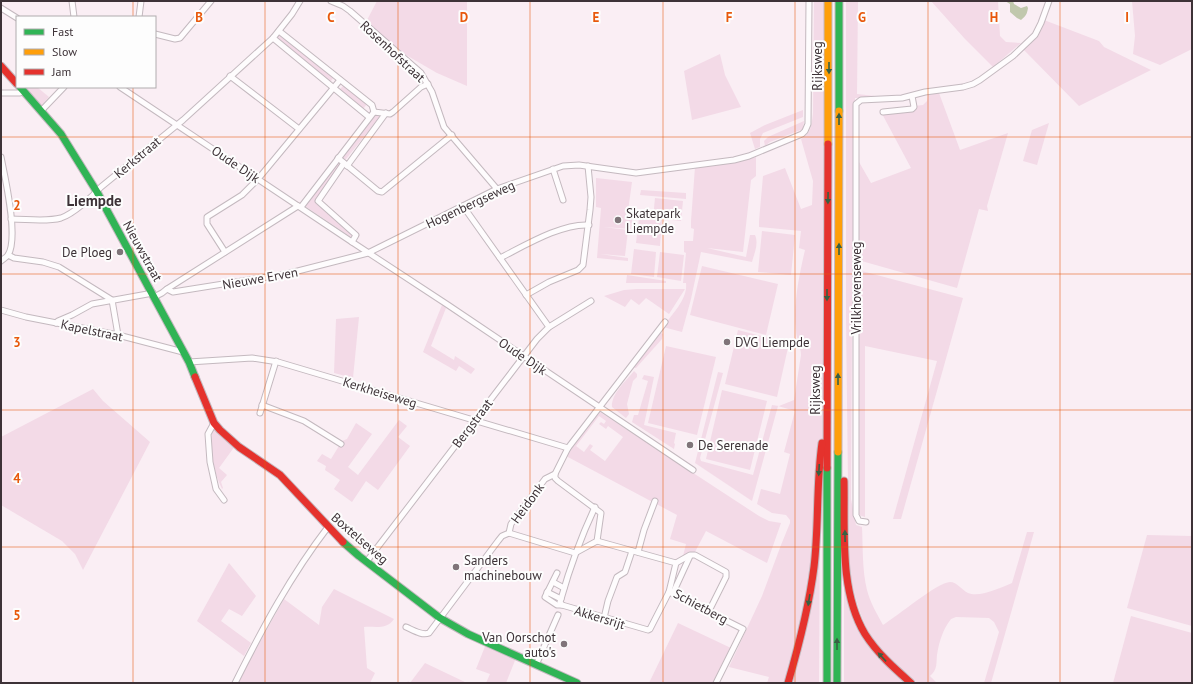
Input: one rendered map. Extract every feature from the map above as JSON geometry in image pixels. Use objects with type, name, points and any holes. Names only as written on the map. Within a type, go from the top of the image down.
[{"type":"main road","name":"Rijksweg","points":[[826,683],[828,1]]},
{"type":"main road","name":"Rijksweg","points":[[837,683],[839,1]]},
{"type":"main road","points":[[1,66],[16,83]]},
{"type":"main road","name":"Nieuwstraat","points":[[22,89],[61,134],[97,192],[154,295],[183,352]]},
{"type":"main road","name":"Boxtelseweg","points":[[183,352],[189,362],[214,423],[239,447],[280,475],[342,541],[440,618],[468,634],[577,683]]},
{"type":"main road","points":[[788,683],[807,610],[814,566],[819,462],[827,418]]},
{"type":"main road","points":[[838,418],[843,462],[846,570],[851,600],[859,622],[870,643],[891,666],[911,683]]},
{"type":"street","points":[[72,1],[74,16]]},
{"type":"street","points":[[139,16],[141,1]]},
{"type":"street","points":[[156,34],[175,39],[180,38],[211,1]]},
{"type":"street","name":"Kerkstraat","points":[[11,219],[52,220],[62,217],[92,197],[177,124],[273,38],[292,14],[300,1]]},
{"type":"street","name":"Rosenhofstraat","points":[[331,1],[350,11],[421,73],[428,84],[444,127],[497,189]]},
{"type":"street","name":"Hogenbergseweg","points":[[368,253],[497,189],[553,169],[567,166],[588,166],[636,173],[734,160],[765,150],[802,134],[807,128],[809,1]]},
{"type":"street","name":"Vrilkhovenseweg","points":[[866,522],[859,521],[856,514],[856,105],[861,100],[893,99],[973,84],[988,75],[1013,56],[1035,35],[1049,1]]},
{"type":"street","points":[[1,8],[16,17]]},
{"type":"street","points":[[279,31],[372,106],[374,112]]},
{"type":"street","points":[[273,38],[369,117]]},
{"type":"street","points":[[230,76],[299,129]]},
{"type":"street","points":[[225,252],[207,224],[207,216],[242,195],[258,179],[340,80]]},
{"type":"street","points":[[56,323],[92,304],[162,293],[225,252],[300,207],[374,112],[393,112],[421,87],[428,84]]},
{"type":"street","points":[[41,111],[63,88]]},
{"type":"street","name":"Oude Dijk","points":[[122,88],[694,470]]},
{"type":"street","points":[[1,93],[20,93],[22,89]]},
{"type":"street","points":[[883,112],[912,109],[914,107],[912,96]]},
{"type":"street","points":[[352,242],[356,235],[318,201],[345,164],[386,113]]},
{"type":"street","points":[[338,158],[382,192],[452,135]]},
{"type":"street","points":[[1,157],[8,190],[12,240],[8,255],[1,261]]},
{"type":"street","points":[[526,295],[549,282],[578,270],[583,265],[589,225],[591,197],[588,166]]},
{"type":"street","points":[[553,169],[563,200]]},
{"type":"street","points":[[463,206],[550,328]]},
{"type":"street","points":[[500,258],[531,242],[563,229],[575,225],[589,225]]},
{"type":"street","name":"Nieuwe Erven","points":[[167,289],[173,292],[286,274],[368,253]]},
{"type":"street","points":[[8,255],[14,258],[43,262],[59,267],[112,300],[118,335]]},
{"type":"street","name":"Bergstraat","points":[[367,561],[537,338],[591,301]]},
{"type":"street","name":"Kapelstraat","points":[[1,310],[26,317],[118,335],[183,352]]},
{"type":"street","name":"Heidonk","points":[[406,627],[425,634],[429,633],[498,541],[502,536],[508,533],[511,524],[545,479],[555,474],[568,448],[665,322]]},
{"type":"street","name":"Kerkheiseweg","points":[[189,362],[252,358],[276,361],[568,448]]},
{"type":"street","points":[[260,413],[276,361]]},
{"type":"street","points":[[262,405],[304,421],[341,444]]},
{"type":"street","points":[[214,423],[208,434],[209,456],[216,489],[224,500]]},
{"type":"street","points":[[555,474],[555,478],[558,481],[600,511],[602,516],[597,541]]},
{"type":"street","points":[[638,552],[644,530],[655,501]]},
{"type":"street","name":"Akkersrijt","points":[[595,507],[575,553],[560,602],[562,605],[648,630],[671,592]]},
{"type":"street","points":[[235,683],[270,617],[293,579],[328,527]]},
{"type":"street","points":[[508,533],[575,553],[597,541],[676,563],[690,555],[694,555],[726,572],[726,577],[709,611]]},
{"type":"street","points":[[604,618],[617,577],[625,572],[632,551]]},
{"type":"street","points":[[671,592],[690,555]]},
{"type":"street","name":"Schietberg","points":[[676,563],[671,592],[743,629],[716,683]]},
{"type":"street","points":[[557,573],[545,597],[557,605],[562,605]]},
{"type":"street","points":[[553,582],[564,588]]},
{"type":"street","points":[[547,592],[561,599]]},
{"type":"street","points":[[536,665],[558,615]]},
{"type":"shaded area","points":[[377,1],[467,1],[467,86],[437,73],[406,55],[366,22]]},
{"type":"shaded area","points":[[814,1],[824,1],[823,435],[816,534],[806,603],[785,683],[767,683],[769,677],[729,667],[762,596],[790,523],[790,520],[786,515],[772,513],[757,504],[761,489],[780,494],[790,454],[784,452],[795,411],[778,406],[752,501],[695,463],[718,372],[723,373],[700,458],[701,461],[753,475],[772,405],[779,406],[794,400],[801,355],[796,333],[795,310],[805,250],[799,248],[801,231],[759,227],[759,221],[763,176],[785,168],[801,209],[812,205],[813,181],[801,139],[807,135],[809,131],[813,113]]},
{"type":"shaded area","points":[[846,1],[858,1],[857,94],[884,97],[855,98],[851,499],[856,525],[862,527],[865,582],[872,603],[883,625],[927,593],[950,582],[953,582],[968,593],[973,594],[985,593],[1012,583],[1027,532],[1034,532],[991,683],[984,683],[999,632],[994,622],[989,618],[956,617],[951,619],[942,636],[936,666],[930,676],[937,683],[917,683],[888,657],[872,638],[862,618],[853,587],[849,566],[846,319]]},
{"type":"shaded area","points":[[931,1],[998,1],[1000,36],[1006,42],[1021,43],[993,67],[965,39]]},
{"type":"shaded area","points":[[1005,1],[1013,1],[1014,4],[1021,8],[1027,6],[1027,13],[1021,20],[1017,18],[1010,12],[1010,4]]},
{"type":"shaded area","points":[[1132,1],[1192,1],[1192,49],[1160,65],[1133,54],[1135,36]]},
{"type":"shaded area","points":[[1044,20],[1099,41],[1104,47],[1151,70],[1079,106],[1023,49],[1035,39]]},
{"type":"shaded area","points":[[278,35],[334,77],[330,82],[275,38]]},
{"type":"shaded area","points":[[720,54],[725,75],[741,107],[692,120],[684,71]]},
{"type":"shaded area","points":[[344,85],[367,104],[363,109],[339,90]]},
{"type":"shaded area","points":[[25,88],[38,88],[49,97],[41,106]]},
{"type":"shaded area","points":[[939,93],[960,150],[1008,133],[987,206],[988,211],[979,209],[957,288],[858,260],[859,162],[871,183],[911,168],[880,110],[923,105],[927,101],[928,95]]},
{"type":"shaded area","points":[[803,110],[803,117],[763,133],[760,139],[760,147],[755,149],[750,133],[765,125]]},
{"type":"shaded area","points":[[375,114],[379,115],[379,118],[346,159],[342,159],[341,157]]},
{"type":"shaded area","points":[[804,121],[803,129],[770,142],[765,146],[764,141],[768,137]]},
{"type":"shaded area","points":[[1049,123],[1037,165],[1023,161],[1032,130]]},
{"type":"shaded area","points":[[756,157],[756,176],[751,180],[743,252],[707,248],[746,257],[750,235],[755,235],[756,245],[752,262],[701,252],[682,332],[663,327],[679,306],[685,295],[686,283],[683,283],[686,253],[684,252],[684,241],[693,241],[694,229],[691,228],[691,221],[695,167]]},
{"type":"shaded area","points":[[338,163],[340,165],[316,201],[352,235],[351,237],[305,206]]},
{"type":"shaded area","points":[[596,178],[632,182],[628,211],[633,212],[631,229],[603,227],[628,230],[625,256],[600,254],[628,258],[628,261],[597,258],[601,208],[596,207]]},
{"type":"shaded area","points":[[641,190],[686,193],[686,199],[640,195]]},
{"type":"shaded area","points":[[655,198],[683,201],[681,221],[653,218]]},
{"type":"shaded area","points":[[639,218],[662,220],[660,246],[636,243]]},
{"type":"shaded area","points":[[762,231],[795,235],[791,275],[758,272]]},
{"type":"shaded area","points":[[634,249],[656,252],[654,277],[631,274]]},
{"type":"shaded area","points":[[660,252],[684,255],[681,281],[657,277]]},
{"type":"shaded area","points":[[702,266],[778,284],[766,335],[690,315]]},
{"type":"shaded area","points":[[858,270],[963,298],[901,519],[893,519],[937,361],[865,346],[865,517],[859,515]]},
{"type":"shaded area","points":[[627,275],[666,281],[666,283],[626,283]]},
{"type":"shaded area","points":[[685,289],[669,314],[646,298],[639,305],[631,299],[625,307],[604,296],[624,290]]},
{"type":"shaded area","points":[[442,305],[446,308],[431,346],[454,360],[455,356],[475,369],[471,374],[459,366],[456,371],[423,352]]},
{"type":"shaded area","points":[[359,317],[353,378],[334,373],[336,319]]},
{"type":"shaded area","points":[[738,330],[789,343],[777,397],[725,384]]},
{"type":"shaded area","points":[[659,332],[663,334],[662,339],[636,368],[631,367]]},
{"type":"shaded area","points":[[666,346],[716,357],[697,435],[648,423]]},
{"type":"shaded area","points":[[634,371],[637,374],[637,377],[633,381],[627,404],[629,414],[626,418],[612,407],[612,402],[616,393]]},
{"type":"shaded area","points":[[644,375],[654,377],[644,425],[676,433],[674,449],[632,422],[634,415],[638,415],[648,381],[642,379]]},
{"type":"shaded area","points":[[93,389],[103,401],[150,442],[83,570],[75,554],[62,541],[1,505],[1,437]]},
{"type":"shaded area","points":[[722,390],[767,401],[750,470],[706,459]]},
{"type":"shaded area","points":[[600,412],[759,516],[769,521],[781,523],[767,563],[706,531],[695,552],[683,556],[686,544],[670,539],[677,515],[566,456]],"holes":[[[599,416],[606,421],[604,424],[601,422],[599,424],[606,429],[608,426],[623,437],[605,461],[590,450],[593,446],[590,444],[584,452],[576,446]]]},
{"type":"shaded area","points":[[399,420],[407,426],[398,437],[410,446],[378,490],[366,481],[352,502],[334,489],[340,480],[325,470],[326,466],[317,461],[322,454],[331,459],[342,441],[347,439],[356,423],[372,434],[348,467],[358,475]]},
{"type":"shaded area","points":[[213,428],[235,446],[219,468],[227,475],[221,482],[222,489],[214,467],[211,443]]},
{"type":"shaded area","points":[[820,516],[819,683],[790,683]]},
{"type":"shaded area","points":[[1147,535],[1192,536],[1192,626],[1127,608]]},
{"type":"shaded area","points":[[229,563],[256,596],[242,616],[229,609],[221,621],[251,643],[244,656],[197,621]]},
{"type":"shaded area","points":[[844,585],[855,617],[908,683],[844,683]]},
{"type":"shaded area","points":[[334,589],[394,619],[385,626],[364,627],[367,668],[375,673],[370,683],[237,683],[284,599],[319,625],[322,607]]},
{"type":"shaded area","points":[[1131,616],[1192,633],[1192,683],[1113,683]]},
{"type":"shaded area","points":[[678,623],[731,648],[714,683],[649,683]]},
{"type":"shaded area","points":[[486,644],[516,658],[506,683],[486,683],[490,674],[476,669]]},
{"type":"shaded area","points":[[425,663],[467,683],[410,683]]},
{"type":"traffic: fast","points":[[839,1],[839,111]]},
{"type":"traffic: fast","points":[[21,88],[61,134],[97,192],[189,362],[195,377]]},
{"type":"traffic: fast","points":[[837,683],[838,452]]},
{"type":"traffic: fast","points":[[827,468],[827,683]]},
{"type":"traffic: fast","points":[[343,542],[440,618],[468,634],[577,683]]},
{"type":"traffic: slow","points":[[828,1],[828,144]]},
{"type":"traffic: slow","points":[[838,452],[839,111]]},
{"type":"traffic: jam","points":[[1,66],[16,83]]},
{"type":"traffic: jam","points":[[827,468],[828,144]]},
{"type":"traffic: jam","points":[[195,377],[214,423],[220,430],[239,447],[280,475],[343,542]]},
{"type":"traffic: jam","points":[[788,683],[803,626],[812,582],[816,552],[819,474],[822,443]]},
{"type":"traffic: jam","points":[[844,481],[845,560],[851,599],[865,634],[880,654],[911,683]]},
{"type":"place","name":"Skatepark Liempde","points":[[618,220]]},
{"type":"place","name":"De Ploeg","points":[[120,252]]},
{"type":"place","name":"DVG Liempde","points":[[727,342]]},
{"type":"place","name":"De Serenade","points":[[690,445]]},
{"type":"place","name":"Sanders machinebouw","points":[[456,567]]},
{"type":"place","name":"Van Oorschot auto's","points":[[564,644]]},
{"type":"district","name":"Liempde","points":[[94,201]]}]
